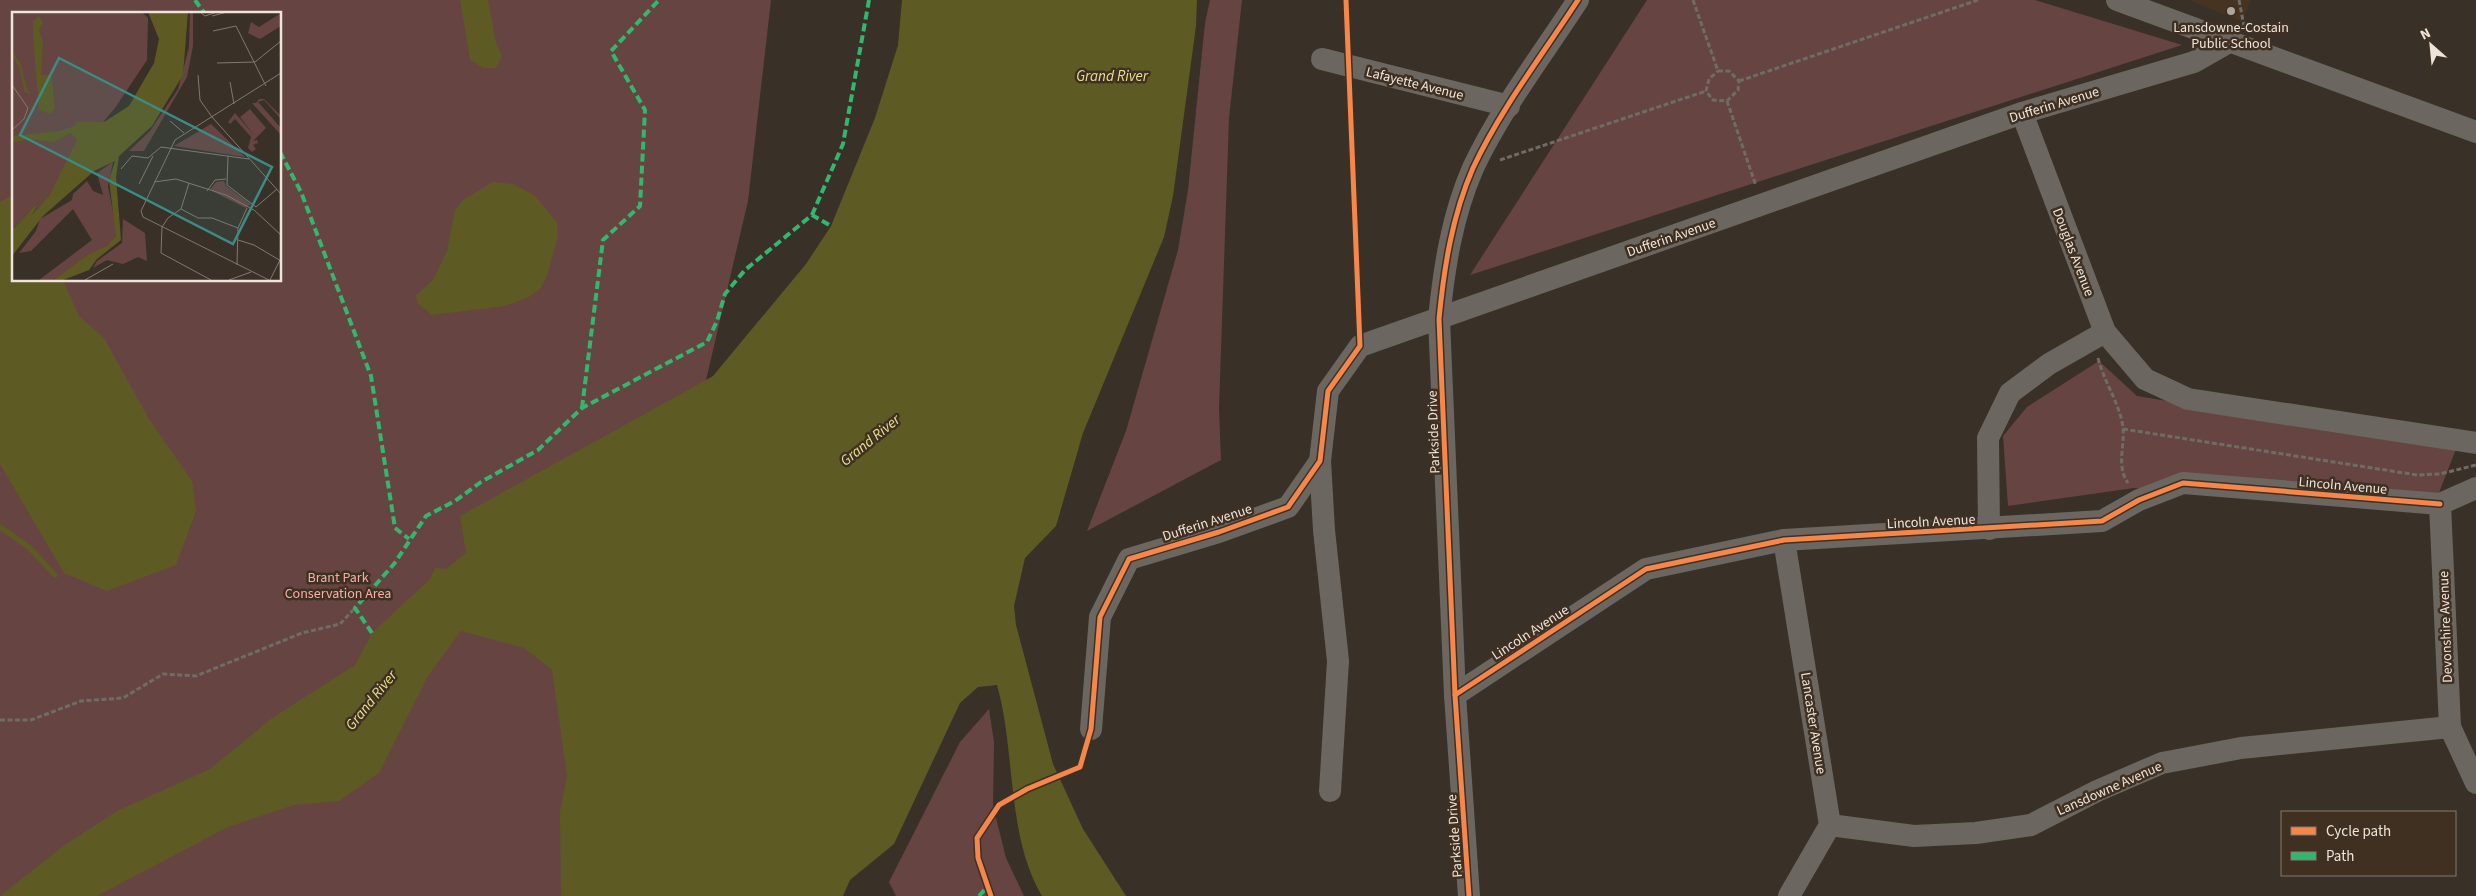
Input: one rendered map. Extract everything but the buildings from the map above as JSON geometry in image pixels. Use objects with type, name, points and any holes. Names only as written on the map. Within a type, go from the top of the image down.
[{"type":"street","name":"Parkside Drive","points":[[1469,896],[1455,695],[1439,319],[1445,260],[1473,168],[1509,106],[1578,0]]},
{"type":"street","points":[[2117,0],[2476,132]]},
{"type":"street","name":"Dufferin Avenue","points":[[1091,729],[1100,617],[1129,559],[1219,532],[1288,507],[1320,461],[1328,391],[1360,346],[2022,113],[2194,62],[2230,40]]},
{"type":"street","name":"Lafayette Avenue","points":[[1322,59],[1509,106]]},
{"type":"street","name":"Douglas Avenue","points":[[2022,113],[2100,335],[2145,378],[2188,399],[2476,443]]},
{"type":"street","name":"Lincoln Avenue","points":[[1989,529],[1988,438],[2010,393],[2049,364],[2100,335]]},
{"type":"street","points":[[1320,461],[1324,530],[1338,662],[1330,791]]},
{"type":"street","name":"Lincoln Avenue","points":[[1455,695],[1646,568],[1784,540],[2102,521],[2139,500],[2183,483],[2440,504]]},
{"type":"street","points":[[2440,504],[2476,488]]},
{"type":"street","name":"Devonshire Avenue","points":[[2440,504],[2450,727],[2476,783]]},
{"type":"street","name":"Lancaster Avenue","points":[[1784,540],[1830,825]]},
{"type":"street","name":"Lansdowne Avenue","points":[[1830,825],[1914,836],[1976,833],[2031,824],[2097,791],[2162,763],[2241,748],[2450,727]]},
{"type":"street","points":[[1789,896],[1830,825]]},
{"type":"path","points":[[1693,0],[1718,71]]},
{"type":"path","points":[[1739,81],[1978,0]]},
{"type":"path","points":[[1706,91],[1709,78],[1718,71],[1729,71],[1739,81]]},
{"type":"path","points":[[1706,91],[1713,100],[1727,101],[1738,90],[1739,81]]},
{"type":"path","points":[[1473,168],[1706,91]]},
{"type":"path","points":[[1727,101],[1763,205]]},
{"type":"path","points":[[2100,335],[2099,361],[2119,408],[2123,429],[2121,468],[2124,478],[2139,500]]},
{"type":"path","points":[[2123,429],[2417,475],[2440,474],[2476,465]]},
{"type":"path","points":[[0,720],[31,720],[81,700],[124,698],[163,674],[196,676],[302,633],[340,624],[355,608]]},
{"type":"shaded area","name":"Lansdowne-Costain Public School","points":[[2189,0],[2251,0],[2242,22]]},
{"type":"green space","name":"Brant Park Conservation Area","points":[[0,0],[771,0],[748,201],[585,896],[0,896]]},
{"type":"green space","points":[[1210,0],[1242,0],[1229,118],[1219,408],[1221,460],[1087,531],[1126,431],[1178,250],[1188,190],[1205,23]]},
{"type":"green space","points":[[1647,0],[2035,0],[2182,45],[1470,275]]},
{"type":"green space","points":[[2099,361],[2137,396],[2456,449],[2433,508],[2134,488],[2008,506],[2003,436],[2027,407]]},
{"type":"green space","points":[[989,709],[994,742],[993,806],[1006,858],[1024,896],[896,896],[889,882],[960,742]]},
{"type":"water","points":[[460,0],[488,0],[496,43],[502,56],[496,68],[483,68],[470,60]]},
{"type":"water","name":"Grand River","points":[[902,0],[1197,0],[1196,26],[1173,196],[1164,237],[1083,433],[1056,526],[1025,558],[1014,606],[1016,625],[1053,764],[1083,829],[1126,896],[1042,896],[1022,847],[1003,711],[997,685],[978,687],[960,703],[894,844],[850,880],[843,896],[561,896],[560,811],[567,776],[552,670],[524,648],[461,631],[428,676],[379,773],[339,801],[294,805],[228,827],[97,896],[0,896],[63,846],[117,811],[210,769],[272,718],[355,665],[372,633],[430,579],[435,568],[446,569],[466,553],[460,516],[713,376],[806,264],[831,226],[875,118],[898,45]]},
{"type":"water","points":[[493,182],[513,184],[534,195],[557,222],[558,236],[547,276],[540,289],[529,297],[505,306],[432,315],[417,303],[416,295],[433,280],[447,251],[455,210],[464,199]]},
{"type":"water","points":[[11,196],[12,198],[12,281],[63,281],[79,316],[104,338],[149,419],[192,481],[196,511],[176,565],[107,591],[64,573],[0,464],[0,202]]},
{"type":"waterway","points":[[0,527],[29,547],[55,575]]},
{"type":"marked path","points":[[195,0],[204,12]]},
{"type":"marked path","points":[[582,408],[603,240],[640,206],[645,110],[611,51],[659,0]]},
{"type":"marked path","points":[[812,215],[843,144],[869,0]]},
{"type":"marked path","points":[[281,154],[301,192],[371,376],[395,528],[409,539]]},
{"type":"marked path","points":[[372,633],[355,608],[394,564],[426,516],[455,501],[481,482],[538,450],[582,408],[707,342],[717,321],[725,294],[745,270],[812,215],[831,226]]},
{"type":"marked path","points":[[979,896],[988,886]]},
{"type":"cycle path","points":[[991,896],[978,858],[977,838],[999,805],[1027,789],[1080,767],[1091,729],[1100,617],[1129,559],[1219,532],[1288,507],[1320,461],[1328,391],[1360,346],[1346,0]]},
{"type":"cycle path","points":[[1469,896],[1455,695],[1439,319],[1441,300],[1446,261],[1454,223],[1473,168],[1509,104],[1578,0]]},
{"type":"cycle path","points":[[1455,695],[1646,569],[1784,540],[2102,521],[2139,500],[2183,483],[2440,504]]},
{"type":"place","name":"Lansdowne-Costain Public School","points":[[2231,11]]}]
